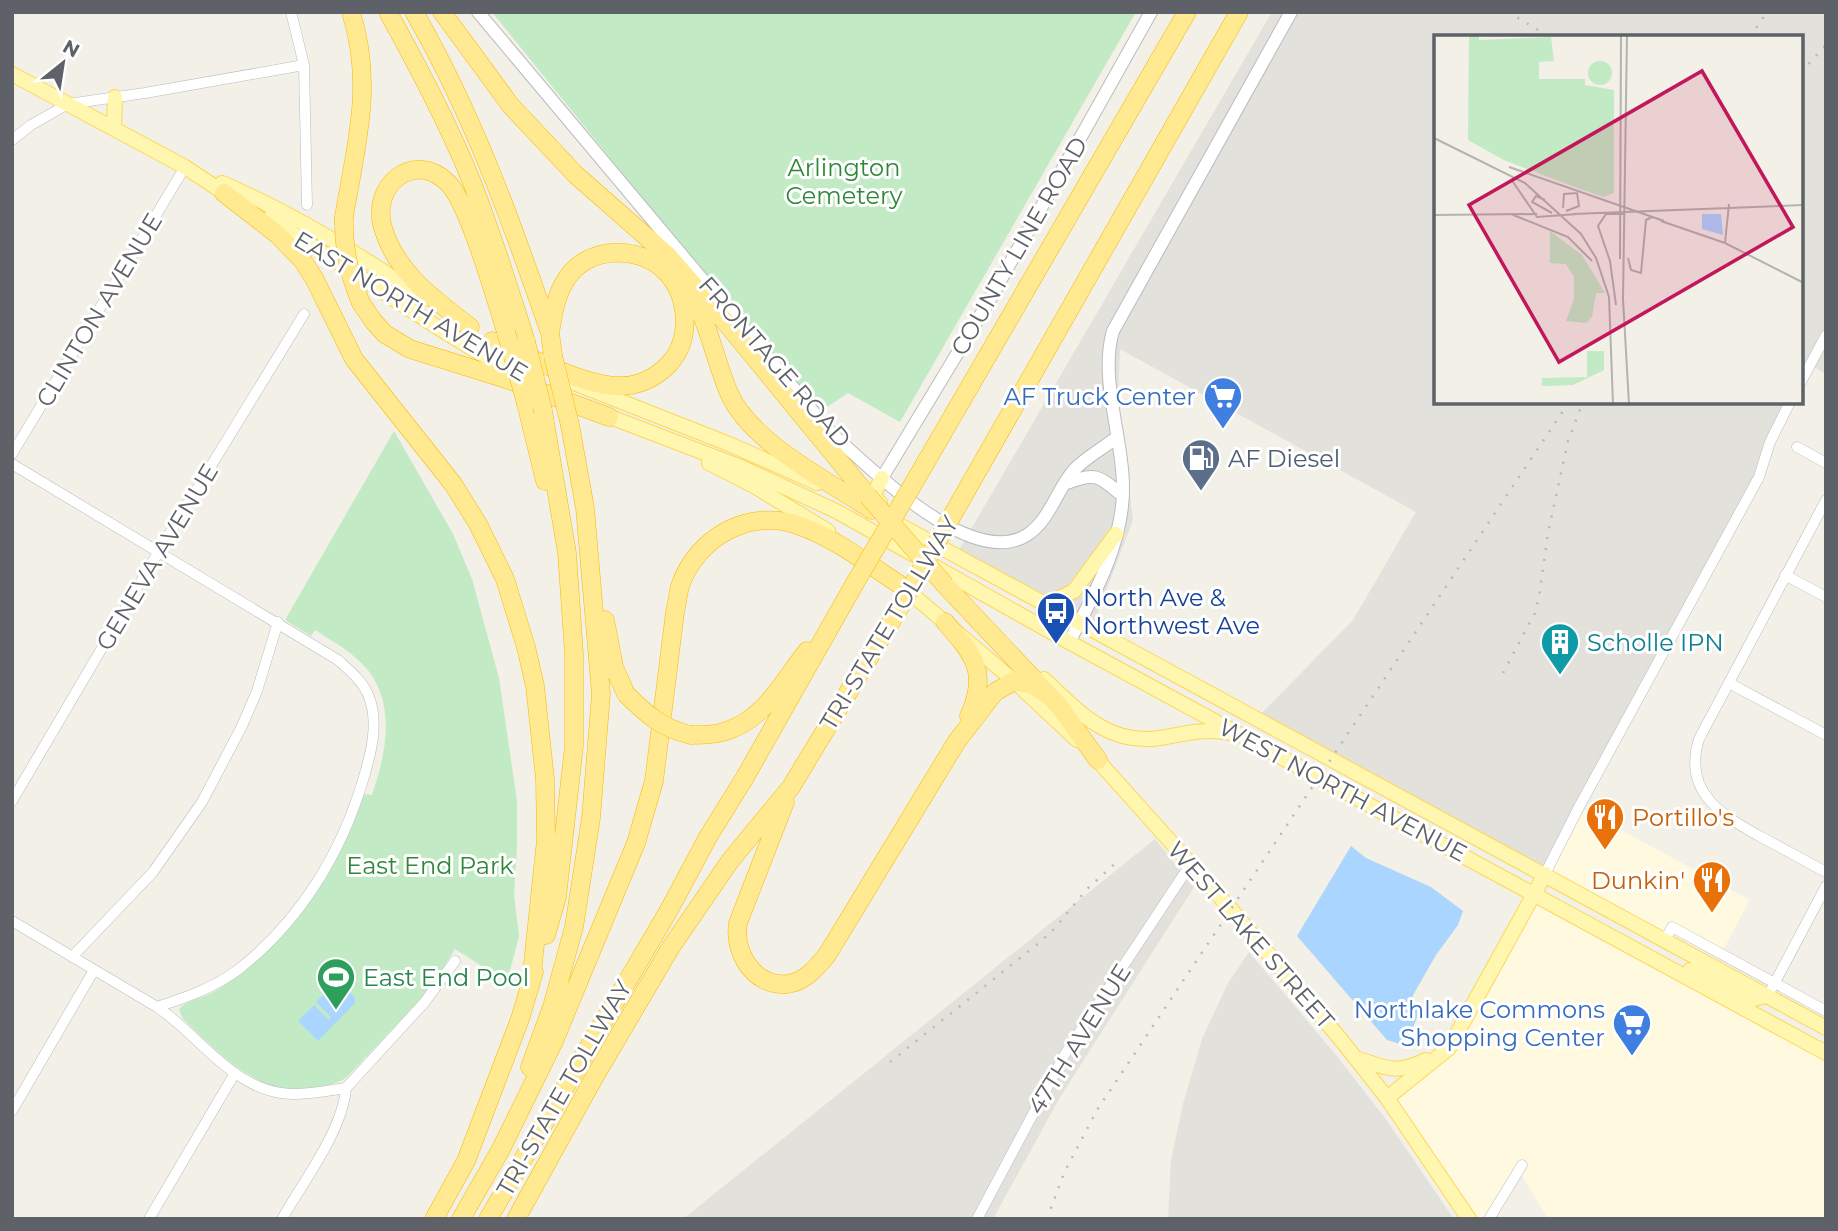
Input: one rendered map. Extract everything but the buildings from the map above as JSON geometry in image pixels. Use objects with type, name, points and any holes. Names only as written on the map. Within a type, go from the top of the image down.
[{"type":"highway","points":[[351,12],[361,49],[363,99],[344,217],[345,252],[361,303],[385,334],[410,349],[509,380],[609,417]]},
{"type":"highway","points":[[388,12],[414,58],[470,178],[526,342],[543,411],[567,552],[574,654],[574,746],[557,897],[520,1019],[466,1161],[434,1219]]},
{"type":"highway","points":[[414,12],[449,79],[500,190],[550,334],[570,425],[614,667],[626,694],[648,716],[674,731],[691,735],[721,733],[742,725],[758,714],[839,613]]},
{"type":"highway","points":[[442,12],[488,76],[540,139],[600,197],[667,255],[871,509],[947,582],[1046,693],[1098,760]]},
{"type":"highway","name":"TRI-STATE TOLLWAY","points":[[488,1219],[1187,12]]},
{"type":"highway","name":"TRI-STATE TOLLWAY","points":[[516,1219],[595,1076],[671,947],[730,861],[791,787],[961,500],[1239,12]]},
{"type":"highway","points":[[470,327],[415,281],[394,254],[387,239],[380,203],[388,186],[402,174],[410,171],[429,172],[439,176],[456,193],[473,236],[499,336],[526,403],[545,482],[574,654]]},
{"type":"highway","points":[[224,193],[278,235],[303,261],[354,359],[453,484],[478,524],[505,579],[535,686],[545,779],[546,840],[531,982]]},
{"type":"highway","points":[[499,336],[593,382],[626,385],[647,380],[671,362],[682,340],[684,313],[675,285],[666,272],[654,263],[628,253],[600,254],[586,260],[567,276],[556,302],[550,334]]},
{"type":"highway","points":[[667,255],[699,305],[729,393],[746,421],[781,450],[871,509]]},
{"type":"highway","points":[[501,1149],[552,1007],[574,927],[591,818],[601,694],[585,508]]},
{"type":"highway","points":[[461,1219],[501,1149],[554,1041],[647,811],[654,780],[675,612],[680,586],[691,564],[705,545],[723,531],[751,522],[782,521],[814,532],[903,597]]},
{"type":"highway","points":[[945,622],[972,655],[979,670],[976,695],[957,741]]},
{"type":"highway","points":[[791,787],[738,923],[736,936],[742,958],[750,968],[762,977],[786,984],[813,972],[827,955],[957,741],[995,692],[1014,681],[1033,685],[1046,693]]},
{"type":"main road","name":"EAST NORTH AVENUE","points":[[12,74],[185,167],[258,199],[327,235],[470,327],[499,336],[586,388],[766,459],[871,509]]},
{"type":"main road","points":[[114,128],[115,97]]},
{"type":"main road","name":"EAST NORTH AVENUE","points":[[185,167],[499,364],[609,417],[789,487],[871,509]]},
{"type":"main road","name":"WEST LAKE STREET","points":[[636,427],[707,461],[800,513],[868,559],[903,597],[945,622],[1014,681],[1098,760],[1236,916],[1356,1058],[1387,1098],[1469,1219]]},
{"type":"main road","points":[[871,509],[873,495],[883,478]]},
{"type":"main road","name":"WEST NORTH AVENUE","points":[[871,509],[1545,874],[1668,933],[1771,989],[1826,1028]]},
{"type":"main road","name":"WEST NORTH AVENUE","points":[[871,509],[1069,642],[1826,1053]]},
{"type":"main road","points":[[1047,604],[1074,591],[1116,534]]},
{"type":"main road","points":[[947,582],[1062,696],[1115,735],[1142,740],[1219,730],[1241,735]]},
{"type":"main road","points":[[1387,1098],[1449,1048],[1545,874]]},
{"type":"main road","points":[[1630,946],[1699,973],[1754,999],[1761,999],[1771,989]]},
{"type":"main road","points":[[1356,1058],[1390,1069],[1407,1069],[1449,1048]]},
{"type":"street","points":[[291,12],[304,65],[307,205]]},
{"type":"street","name":"FRONTAGE ROAD","points":[[478,12],[832,434],[900,494],[937,519],[975,539],[1004,542],[1027,535],[1042,520],[1074,470],[1117,437]]},
{"type":"street","name":"COUNTY LINE ROAD","points":[[883,478],[1000,282],[1151,12]]},
{"type":"street","points":[[1069,642],[1103,576],[1116,534],[1123,496],[1122,469],[1111,399],[1109,353],[1113,331],[1291,12]]},
{"type":"street","points":[[12,141],[31,125],[68,103],[304,65]]},
{"type":"street","name":"CLINTON AVENUE","points":[[12,454],[185,167]]},
{"type":"street","name":"GENEVA AVENUE","points":[[12,801],[159,551],[304,314]]},
{"type":"street","points":[[1803,378],[1826,335]]},
{"type":"street","points":[[1545,874],[1759,477],[1770,442],[1789,404]]},
{"type":"street","points":[[1797,447],[1826,463]]},
{"type":"street","points":[[12,464],[338,660],[364,686],[369,698],[373,714],[372,738],[366,768],[341,841],[323,875],[300,908],[251,958],[208,989],[158,1007]]},
{"type":"street","points":[[1066,483],[1086,475],[1101,478],[1123,496]]},
{"type":"street","points":[[1826,500],[1696,746],[1696,770],[1702,791],[1715,808],[1729,819],[1826,872]]},
{"type":"street","points":[[1785,575],[1826,597]]},
{"type":"street","points":[[72,957],[153,872],[202,802],[257,691],[278,622]]},
{"type":"street","points":[[1728,683],[1826,735]]},
{"type":"street","name":"47TH AVENUE","points":[[977,1219],[1065,1054],[1190,865]]},
{"type":"street","points":[[1771,989],[1826,886]]},
{"type":"street","points":[[12,921],[158,1007],[235,1073],[261,1087],[280,1093],[299,1094],[346,1088]]},
{"type":"street","points":[[282,1219],[339,1121],[346,1088],[424,1003],[455,961]]},
{"type":"street","points":[[12,1111],[94,970]]},
{"type":"street","name":"WEST NORTH AVENUE","points":[[1771,989],[1826,1011]]},
{"type":"street","points":[[149,1219],[235,1073]]},
{"type":"street","points":[[1489,1219],[1522,1165]]},
{"type":"shaded area","points":[[1272,12],[1826,12],[1826,374],[1810,365],[1803,378],[1803,35],[1434,35],[1434,404],[1791,404],[1759,477],[1545,874],[1257,718],[1353,620],[1416,512],[1120,349],[1118,402],[1133,520],[1092,628],[956,555]]},
{"type":"shaded area","points":[[1579,807],[1750,900],[1721,954],[1672,927],[1665,940],[1545,874]]},
{"type":"shaded area","points":[[1155,839],[1194,887],[1059,1099],[993,1219],[683,1219]]},
{"type":"shaded area","name":"Northlake Commons Shopping Center","points":[[1534,894],[1826,1053],[1826,1219],[1548,1219],[1517,1168],[1486,1219],[1469,1219],[1387,1098],[1435,1060]]},
{"type":"shaded area","points":[[1249,952],[1385,1118],[1454,1219],[1168,1219],[1171,1160],[1183,1104],[1202,1039],[1228,983]]},
{"type":"green space","name":"Arlington Cemetery","points":[[492,12],[1136,12],[900,422],[848,393],[821,411],[677,241]]},
{"type":"green space","name":"East End Park","points":[[394,431],[453,534],[472,579],[499,678],[517,801],[514,895],[519,936],[507,982],[455,949],[430,989],[346,1078],[315,1088],[276,1086],[258,1080],[226,1059],[183,1019],[179,1009],[226,984],[258,958],[297,918],[329,872],[364,794],[372,795],[385,741],[384,705],[378,688],[369,672],[346,650],[315,630],[311,636],[285,620]]},
{"type":"water","points":[[1351,846],[1366,858],[1431,887],[1463,911],[1458,925],[1436,955],[1413,995],[1413,1002],[1420,1010],[1410,1035],[1401,1044],[1387,1040],[1297,936]]},
{"type":"water","name":"East End Pool","points":[[335,983],[341,983],[355,998],[355,1003],[318,1041],[298,1021],[314,1005],[329,1020],[331,1017],[316,1002]]},
{"type":"railway","points":[[1508,12],[1547,35]]},
{"type":"railway","points":[[1751,35],[1767,12]]},
{"type":"railway","points":[[1803,70],[1826,45]]},
{"type":"railway","points":[[1047,1219],[1064,1173],[1097,1110],[1568,404]]},
{"type":"railway","points":[[1503,673],[1535,613],[1548,533],[1568,441],[1582,404]]},
{"type":"railway","points":[[890,1062],[1039,943],[1087,889],[1120,859]]},
{"type":"place","name":"AF Truck Center","points":[[1223,430]]},
{"type":"place","name":"AF Diesel","points":[[1201,492]]},
{"type":"place","name":"North Ave & Northwest Ave","points":[[1056,645]]},
{"type":"place","name":"Scholle IPN","points":[[1560,676]]},
{"type":"place","name":"Portillo's","points":[[1605,851]]},
{"type":"place","name":"Dunkin'","points":[[1712,914]]},
{"type":"place","name":"East End Pool","points":[[336,1011]]},
{"type":"place","name":"Northlake Commons Shopping Center","points":[[1632,1057]]}]
